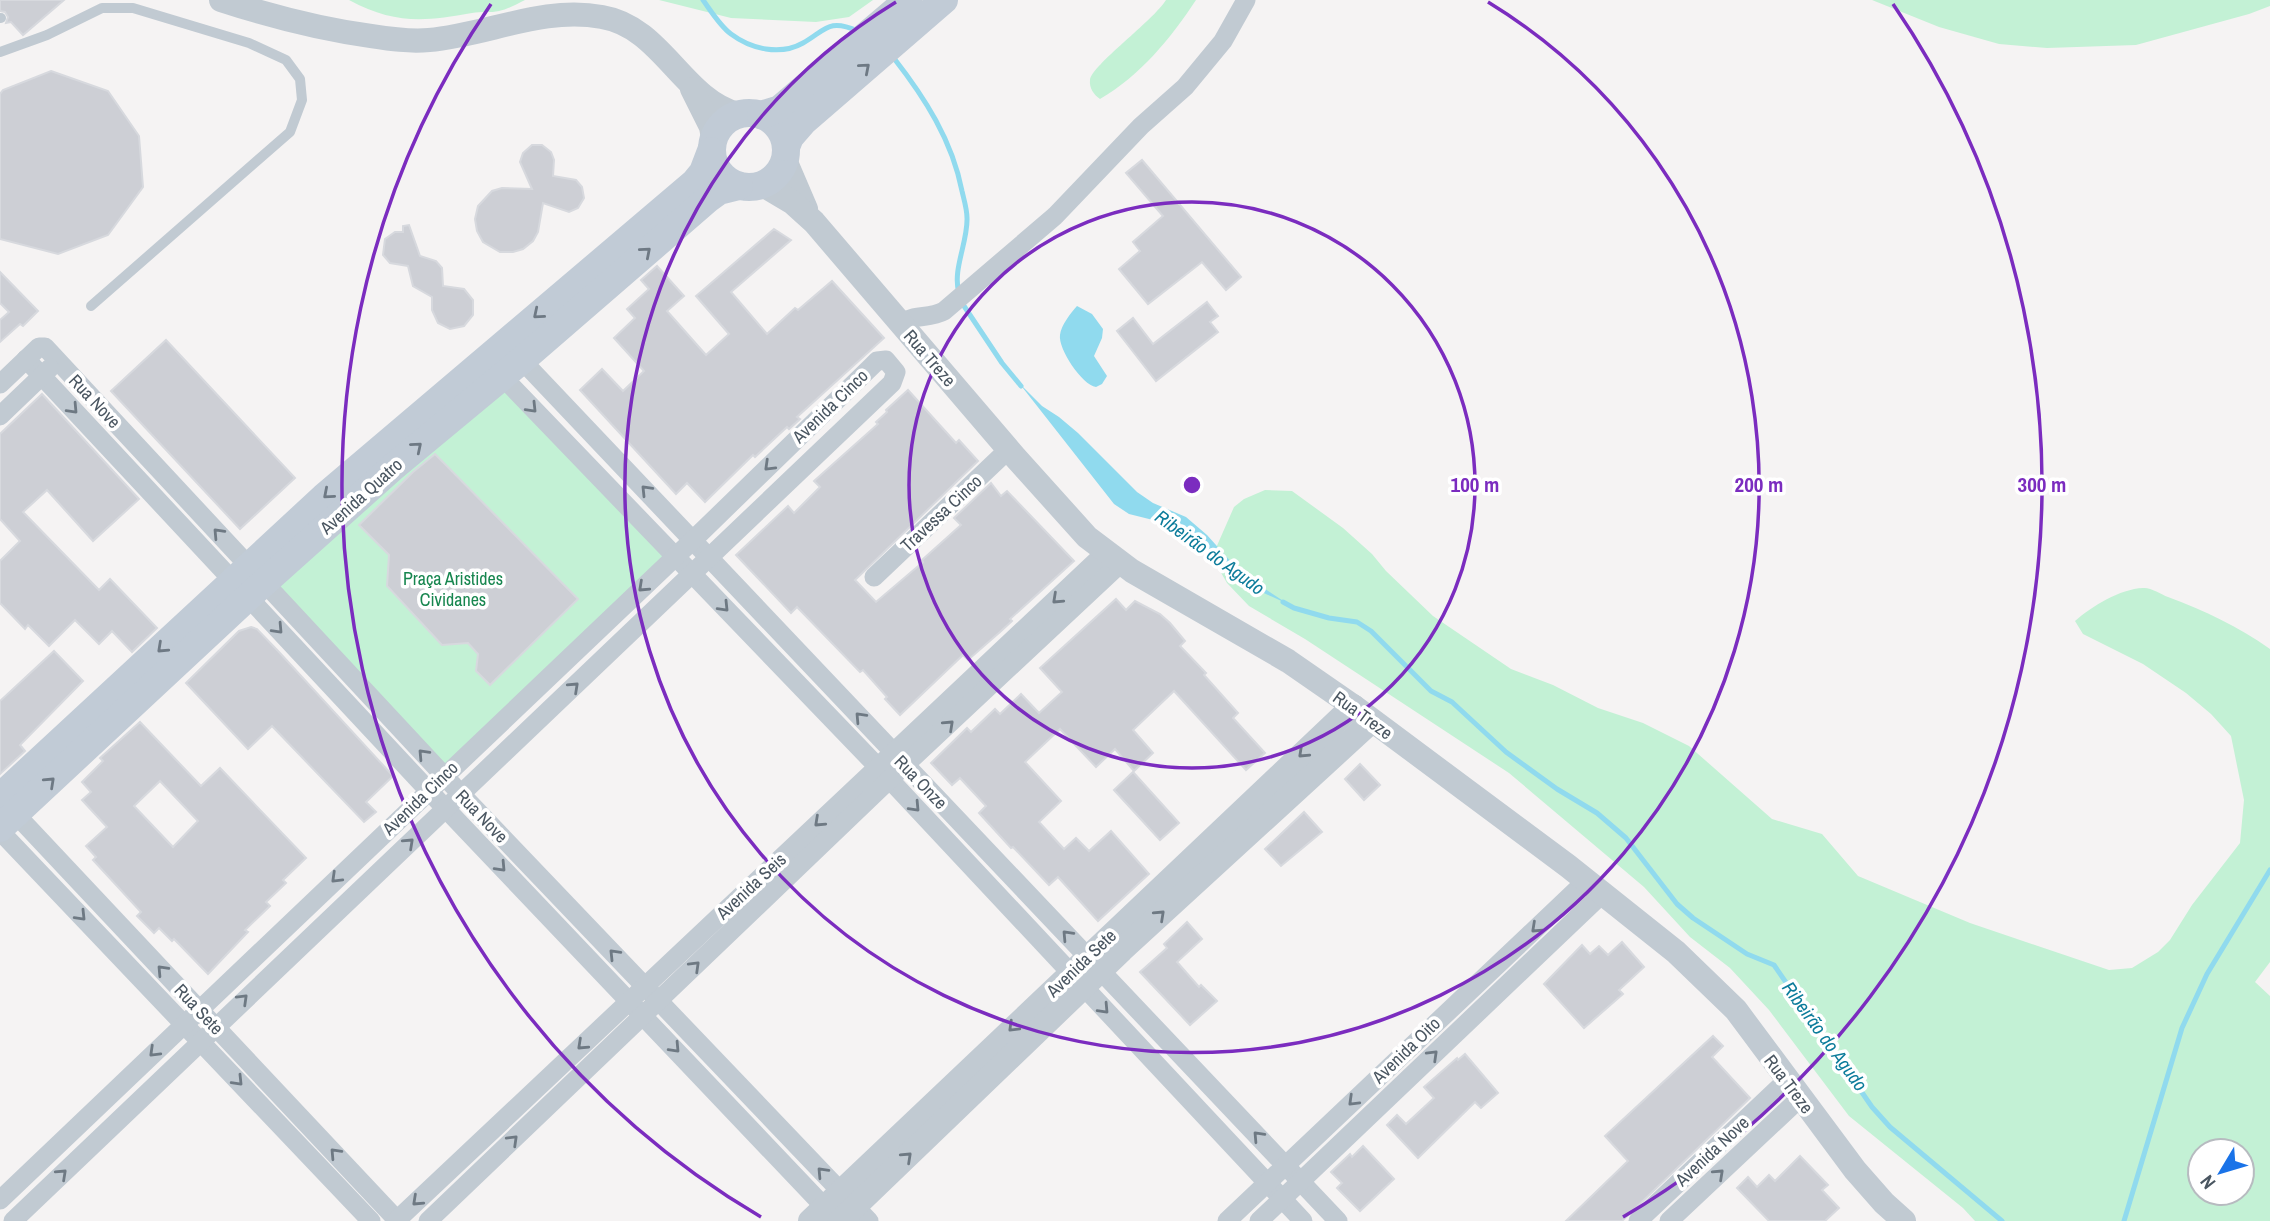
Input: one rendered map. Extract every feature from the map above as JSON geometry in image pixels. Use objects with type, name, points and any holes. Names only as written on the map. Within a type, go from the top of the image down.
[{"type":"main road","points":[[818,93],[780,109],[726,120],[712,145],[714,164],[721,175],[751,185],[781,170],[796,129],[818,93],[901,17],[944,0]]},
{"type":"main road","points":[[750,115],[777,126],[784,137],[785,154]]},
{"type":"main road","name":"Avenida Quatro","points":[[3,814],[72,746],[249,582],[324,497],[503,359],[607,271],[694,183],[703,172],[712,145]]},
{"type":"main road","name":"Avenida Quatro","points":[[607,271],[719,191],[751,185]]},
{"type":"street","points":[[221,0],[262,14],[335,30],[404,40],[444,38],[548,15],[601,16],[635,29],[654,44],[686,79],[714,102],[750,115]]},
{"type":"street","points":[[901,323],[909,318],[930,317],[944,311],[1055,216],[1142,126],[1185,87],[1223,41],[1246,0]]},
{"type":"street","points":[[686,79],[711,127],[712,145]]},
{"type":"street","name":"Rua Treze","points":[[785,154],[799,197],[814,222]]},
{"type":"street","name":"Rua Treze","points":[[751,185],[793,203],[814,222],[1074,524],[1114,558],[1288,661],[1363,713],[1594,888],[1676,952],[1713,985],[1736,1010],[1855,1170],[1904,1221]]},
{"type":"street","points":[[0,384],[34,353]]},
{"type":"street","name":"Rua Nove","points":[[34,353],[58,360],[428,790],[738,1116],[839,1213]]},
{"type":"street","name":"Rua Nove","points":[[34,353],[42,375],[444,776],[755,1102],[839,1213]]},
{"type":"street","name":"Rua Onze","points":[[503,359],[693,540],[899,758],[1303,1221]]},
{"type":"street","name":"Rua Onze","points":[[503,359],[693,575],[883,773],[1286,1165],[1338,1221]]},
{"type":"street","points":[[0,416],[58,360]]},
{"type":"street","name":"Avenida Cinco","points":[[0,1200],[693,540],[877,361],[886,360],[891,364],[896,372],[892,383],[13,1221]]},
{"type":"street","name":"Travessa Cinco","points":[[874,577],[1009,449]]},
{"type":"street","name":"Avenida Seis","points":[[428,1221],[644,1015],[760,891],[1114,558]]},
{"type":"street","name":"Avenida Sete","points":[[839,1213],[1086,971],[1363,713]]},
{"type":"street","name":"Rua Sete","points":[[3,814],[78,880],[397,1221]]},
{"type":"street","name":"Rua Sete","points":[[3,814],[62,896],[371,1221]]},
{"type":"street","points":[[62,896],[78,880]]},
{"type":"street","name":"Avenida Oito","points":[[1227,1221],[1594,888]]},
{"type":"street","name":"Avenida Oito","points":[[1259,1221],[1594,888]]},
{"type":"street","name":"Avenida Seis","points":[[397,1221],[645,986],[760,891]]},
{"type":"street","points":[[287,925],[303,943]]},
{"type":"street","points":[[118,955],[133,939]]},
{"type":"street","points":[[542,1083],[557,1098]]},
{"type":"street","name":"Avenida Nove","points":[[1638,1221],[1793,1089]]},
{"type":"street","name":"Avenida Nove","points":[[1669,1221],[1793,1089]]},
{"type":"street","points":[[738,1116],[755,1102]]},
{"type":"street","points":[[301,1147],[316,1133]]},
{"type":"street","points":[[477,1144],[492,1160]]},
{"type":"lane","points":[[0,52],[47,35],[102,8],[133,8],[249,43],[286,60],[300,79],[302,100],[290,132],[91,306]]},
{"type":"green space","points":[[349,0],[525,0],[499,11],[409,19],[380,13]]},
{"type":"green space","points":[[659,0],[873,0],[849,17],[816,22],[731,18]]},
{"type":"green space","points":[[1166,0],[1196,0],[1154,55],[1115,90],[1100,99],[1090,86],[1093,73]]},
{"type":"green space","points":[[1872,0],[2270,0],[2270,6],[2136,45],[2047,48],[1999,44],[1939,27]]},
{"type":"green space","name":"Praça Aristides Cividanes","points":[[502,376],[676,556],[444,776],[264,583]]},
{"type":"green space","points":[[1265,490],[1292,491],[1343,528],[1433,616],[1511,669],[1553,685],[1598,708],[1643,723],[1689,746],[1772,819],[1822,834],[1858,876],[1970,923],[2109,970],[2132,968],[2158,952],[2170,940],[2192,905],[2240,843],[2244,800],[2231,736],[2211,714],[2186,693],[2143,664],[2083,634],[2075,621],[2116,595],[2146,588],[2221,620],[2270,649],[2270,962],[2255,982],[2270,996],[2270,1221],[1975,1221],[1963,1208],[1849,1116],[1769,1010],[1730,968],[1690,937],[1644,887],[1509,773],[1305,639],[1249,606],[1227,583],[1212,557],[1234,507],[1244,499]]},
{"type":"water","points":[[1077,306],[1092,314],[1103,329],[1094,356],[1107,376],[1102,384],[1096,387],[1090,385],[1078,373],[1060,341],[1062,327]]},
{"type":"water","points":[[1019,383],[1042,406],[1078,433],[1137,492],[1153,503],[1186,517],[1207,535],[1242,574],[1288,604],[1235,580],[1187,542],[1153,520],[1129,514],[1114,504]]},
{"type":"building","points":[[0,0],[64,0],[23,35],[11,22],[6,23],[8,17],[5,12],[0,11]]},
{"type":"building","points":[[51,71],[108,91],[139,136],[143,187],[108,235],[58,254],[0,239],[0,94],[3,90]]},
{"type":"building","points":[[532,145],[542,145],[551,152],[554,160],[553,176],[576,180],[582,187],[584,198],[578,208],[569,212],[543,203],[538,232],[533,241],[523,249],[500,252],[483,242],[477,231],[475,219],[478,206],[492,191],[502,188],[532,189],[520,162],[523,153]]},
{"type":"building","points":[[1142,160],[1241,277],[1226,290],[1202,262],[1148,304],[1119,269],[1140,251],[1133,242],[1163,216],[1126,173]]},
{"type":"building","points":[[409,225],[420,256],[436,261],[442,268],[443,286],[464,289],[473,300],[473,315],[464,326],[450,329],[438,323],[432,310],[432,297],[413,286],[408,266],[390,263],[383,255],[385,239],[395,232],[403,232],[403,226]]},
{"type":"building","points":[[774,229],[791,240],[731,292],[767,334],[795,308],[798,310],[832,281],[884,338],[797,417],[800,419],[789,429],[787,427],[755,457],[753,455],[705,502],[687,483],[676,494],[580,390],[602,369],[623,391],[644,371],[614,338],[635,318],[627,309],[649,289],[641,280],[657,266],[684,296],[667,311],[706,355],[729,334],[696,296]]},
{"type":"building","points":[[0,272],[38,311],[23,326],[20,324],[0,342],[0,320],[9,312],[0,303]]},
{"type":"building","points":[[1207,302],[1218,316],[1210,322],[1218,332],[1156,381],[1117,331],[1133,318],[1153,344]]},
{"type":"building","points":[[166,340],[295,478],[240,529],[111,391]]},
{"type":"building","points":[[908,390],[956,443],[959,440],[978,461],[855,580],[876,602],[961,525],[954,518],[991,483],[1001,496],[1007,491],[1074,561],[1010,619],[1012,621],[1000,632],[968,660],[963,655],[900,715],[863,670],[860,672],[797,607],[791,613],[736,555],[788,506],[794,513],[820,487],[814,481],[878,424],[876,422],[886,410]]},
{"type":"building","points":[[42,394],[139,499],[93,541],[47,490],[23,512],[99,590],[110,579],[157,628],[132,652],[112,631],[99,644],[75,620],[49,646],[28,625],[25,629],[0,603],[0,561],[20,541],[0,519],[0,434]]},
{"type":"building","points":[[435,454],[578,599],[490,685],[476,671],[478,654],[468,643],[442,645],[387,586],[389,555],[359,525]]},
{"type":"building","points":[[1116,599],[1126,610],[1135,601],[1160,614],[1170,623],[1185,641],[1180,646],[1238,713],[1233,718],[1265,753],[1246,770],[1174,691],[1133,730],[1153,753],[1134,771],[1115,749],[1096,767],[1060,729],[1025,762],[1061,801],[1039,822],[1064,849],[1076,838],[1089,851],[1111,831],[1149,874],[1098,921],[1058,877],[1049,885],[1013,847],[1011,848],[979,813],[986,806],[960,778],[952,785],[931,763],[967,728],[971,732],[995,709],[1000,714],[1021,694],[1039,713],[1062,692],[1040,668]]},
{"type":"building","points":[[251,627],[257,629],[279,652],[393,776],[366,802],[376,812],[364,822],[272,726],[248,749],[186,683],[239,631]]},
{"type":"building","points":[[54,651],[83,681],[20,745],[25,751],[0,774],[0,701]]},
{"type":"building","points":[[140,722],[201,786],[220,768],[306,858],[283,880],[286,883],[266,902],[270,906],[245,930],[248,932],[208,974],[174,939],[172,941],[159,928],[154,933],[137,916],[141,912],[93,860],[96,857],[86,846],[107,827],[82,800],[91,792],[82,782],[103,761],[100,758]],"holes":[[[160,781],[198,821],[173,847],[134,806]]]},
{"type":"building","points":[[1360,764],[1380,785],[1364,800],[1345,779]]},
{"type":"building","points":[[1133,772],[1179,823],[1160,840],[1114,790]]},
{"type":"building","points":[[1304,812],[1322,832],[1281,866],[1265,849]]},
{"type":"building","points":[[1187,922],[1202,939],[1177,962],[1199,987],[1201,985],[1217,1001],[1190,1025],[1140,972],[1167,948],[1164,944]]},
{"type":"building","points":[[1622,942],[1644,967],[1619,990],[1623,994],[1584,1028],[1544,984],[1582,945],[1590,954],[1599,946],[1608,955]]},
{"type":"building","points":[[1713,1036],[1723,1046],[1712,1057],[1750,1098],[1622,1221],[1566,1221],[1628,1161],[1605,1136]]},
{"type":"building","points":[[1465,1054],[1498,1093],[1481,1108],[1475,1102],[1418,1158],[1387,1125],[1397,1115],[1406,1124],[1434,1098],[1424,1087]]},
{"type":"building","points":[[1363,1146],[1394,1179],[1360,1211],[1337,1188],[1342,1183],[1331,1172]]},
{"type":"building","points":[[1800,1156],[1828,1185],[1822,1190],[1839,1208],[1825,1221],[1769,1221],[1737,1188],[1748,1177],[1757,1187],[1769,1175],[1775,1181]]},
{"type":"waterway","name":"Ribeirão do Agudo","points":[[703,0],[719,23],[731,34],[747,44],[766,49],[794,47],[833,26],[858,31]]},
{"type":"waterway","name":"Ribeirão do Agudo","points":[[893,57],[936,120],[952,154],[967,218],[957,275],[959,293]]},
{"type":"waterway","name":"Ribeirão do Agudo","points":[[962,303],[1002,363],[1021,386]]},
{"type":"waterway","name":"Ribeirão do Agudo","points":[[1283,602],[1329,618],[1357,622],[1371,631],[1431,691],[1452,702],[1506,752],[1557,789],[1597,813],[1626,838],[1677,904],[1693,918],[1747,954],[1774,965],[1872,1107],[1890,1127],[2002,1221]]},
{"type":"waterway","points":[[2124,1221],[2182,1028],[2207,974],[2270,870]]}]
